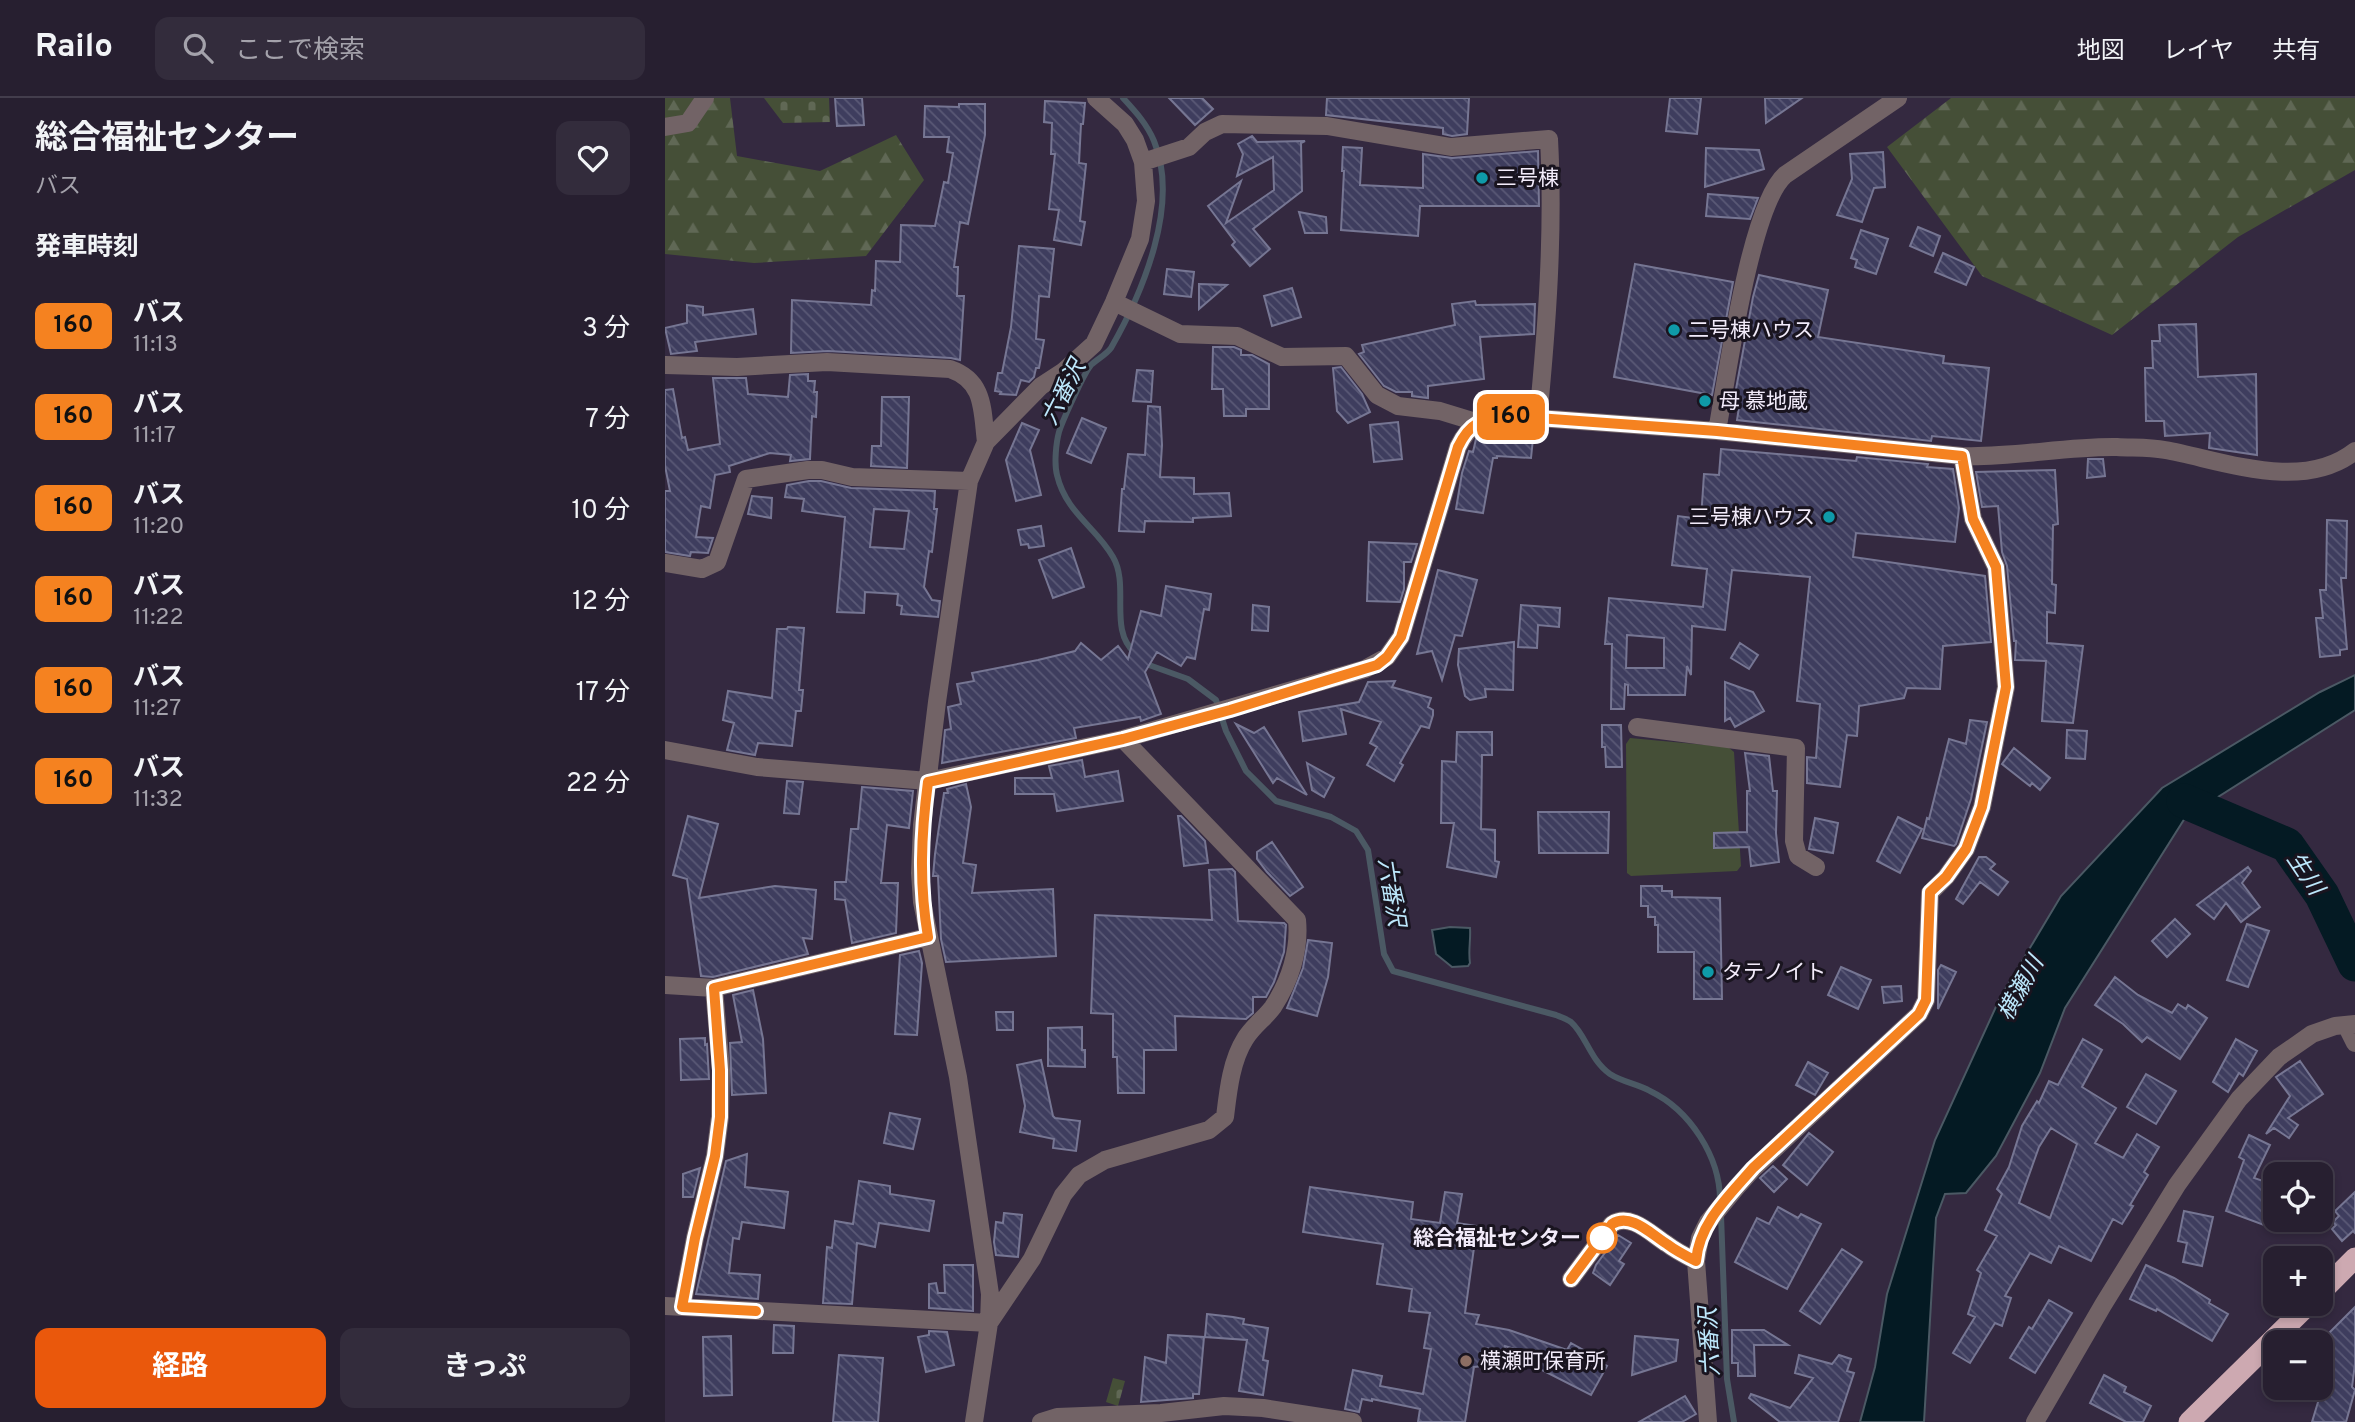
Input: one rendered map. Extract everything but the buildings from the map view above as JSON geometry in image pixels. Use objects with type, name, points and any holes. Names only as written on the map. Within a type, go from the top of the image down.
[{"type":"highway","points":[[2333,1280],[2355,1258]]},
{"type":"highway","points":[[2189,1422],[2297,1316]]},
{"type":"street","points":[[665,127],[688,123],[705,98]]},
{"type":"street","points":[[974,1422],[989,1323],[990,1294],[960,1090],[922,902],[922,825],[969,481],[986,442],[1041,386],[1064,371],[1094,344],[1118,304],[1140,239],[1146,201],[1143,162],[1135,140],[1125,124],[1096,98]]},
{"type":"street","points":[[1717,431],[1753,243],[1774,188],[1785,176],[1898,98]]},
{"type":"street","points":[[1143,162],[1189,146],[1205,132],[1221,124],[1327,126],[1451,146],[1549,139],[1552,202],[1545,346],[1538,419]]},
{"type":"street","points":[[1118,304],[1180,334],[1237,336],[1282,357],[1346,356],[1377,395],[1387,401],[1398,406],[1440,411],[1476,422],[1510,416],[1717,431],[1962,456],[1995,457],[2113,447],[2162,449],[2239,468],[2309,471],[2334,463],[2355,451]]},
{"type":"street","points":[[665,365],[737,367],[827,362],[950,369],[962,373],[972,381],[981,401],[986,442]]},
{"type":"street","points":[[665,750],[757,767],[928,782],[1123,739],[1365,669],[1387,657],[1401,637],[1458,447],[1476,422]]},
{"type":"street","points":[[1708,1422],[1696,1261],[1700,1238],[1708,1222],[1753,1168],[1919,1014],[1926,1000],[1930,892],[1946,877],[1966,849],[1982,807],[2006,687],[1996,567],[1973,519],[1962,456]]},
{"type":"street","points":[[665,563],[702,569],[717,562],[746,479],[822,470],[852,477],[969,481]]},
{"type":"street","points":[[1637,727],[1796,748],[1794,841],[1798,856],[1816,867]]},
{"type":"street","points":[[989,1323],[1032,1259],[1063,1195],[1079,1175],[1105,1160],[1209,1130],[1226,1117],[1235,1061],[1245,1040],[1273,1007],[1290,973],[1299,939],[1297,920],[1123,739]]},
{"type":"street","points":[[665,985],[714,988],[928,937]]},
{"type":"street","points":[[714,988],[720,1070],[720,1117],[715,1156],[695,1238],[673,1307],[989,1323]]},
{"type":"street","points":[[2035,1422],[2177,1185],[2225,1116],[2279,1058],[2312,1034],[2350,1024],[2355,1043]]},
{"type":"street","points":[[1571,1279],[1612,1224],[1618,1220],[1632,1222],[1696,1261]]},
{"type":"street","points":[[1041,1422],[1057,1418],[1161,1413],[1224,1406],[1263,1408],[1353,1422]]},
{"type":"green space","points":[[665,98],[730,98],[737,156],[820,171],[896,135],[924,180],[866,256],[754,263],[665,254]]},
{"type":"green space","points":[[764,98],[829,98],[830,122],[783,123]]},
{"type":"green space","points":[[1951,98],[2355,98],[2355,170],[2238,237],[2112,335],[1982,276],[1887,147]]},
{"type":"green space","points":[[1630,738],[1728,747],[1734,752],[1741,866],[1737,871],[1631,876],[1627,873],[1626,744]]},
{"type":"green space","points":[[1113,1378],[1125,1381],[1118,1406],[1106,1402]]},
{"type":"water","name":"横瀬川","points":[[2355,675],[2355,710],[2185,818],[2065,1008],[2040,1073],[1996,1156],[1966,1193],[1945,1194],[1936,1218],[1924,1422],[1860,1422],[1875,1367],[1887,1294],[1935,1140],[2000,998],[2061,896],[2162,788],[2320,692]]},
{"type":"water","points":[[1470,928],[1468,966],[1452,967],[1436,954],[1432,930]]},
{"type":"waterway","name":"六番沢","points":[[1123,98],[1144,123],[1154,141],[1161,166],[1163,192],[1160,219],[1146,275],[1123,326],[1107,353],[1091,365],[1064,418],[1058,437],[1056,465],[1061,488],[1067,500],[1113,557],[1120,581],[1123,632],[1135,653]]},
{"type":"waterway","name":"六番沢","points":[[1143,661],[1188,679],[1216,700],[1226,731],[1246,771],[1276,801],[1331,817],[1356,831],[1368,850],[1384,954],[1393,971],[1556,1015],[1571,1022],[1593,1055],[1610,1074],[1664,1099],[1690,1122],[1700,1136],[1715,1168],[1720,1200]]},
{"type":"waterway","name":"生川","points":[[2184,801],[2287,845],[2322,895],[2355,964]]},
{"type":"waterway","name":"六番沢","points":[[1721,1215],[1727,1379],[1734,1422]]},
{"type":"bus line","name":"160","points":[[756,1311],[682,1307],[715,1156],[720,1117],[720,1070],[714,988],[928,937],[920,873],[922,825],[928,782],[976,769],[1123,739],[1377,665],[1387,657],[1401,637],[1458,447],[1476,422],[1510,416],[1717,431],[1962,456],[1973,519],[1996,567],[2006,687],[1982,807],[1966,849],[1946,877],[1930,892],[1926,1000],[1919,1014],[1753,1168],[1708,1222],[1700,1238],[1696,1261],[1632,1222],[1618,1220],[1612,1224],[1571,1279]]},
{"type":"place","name":"三号棟","points":[[1482,178]]},
{"type":"place","name":"二号棟ハウス","points":[[1674,330]]},
{"type":"place","name":"母 慕地蔵","points":[[1705,401]]},
{"type":"place","name":"三号棟ハウス","points":[[1829,517]]},
{"type":"place","name":"タテノイト","points":[[1708,972]]},
{"type":"place","name":"総合福祉センター","points":[[1602,1238]]},
{"type":"place","name":"横瀬町保育所","points":[[1466,1361]]}]
